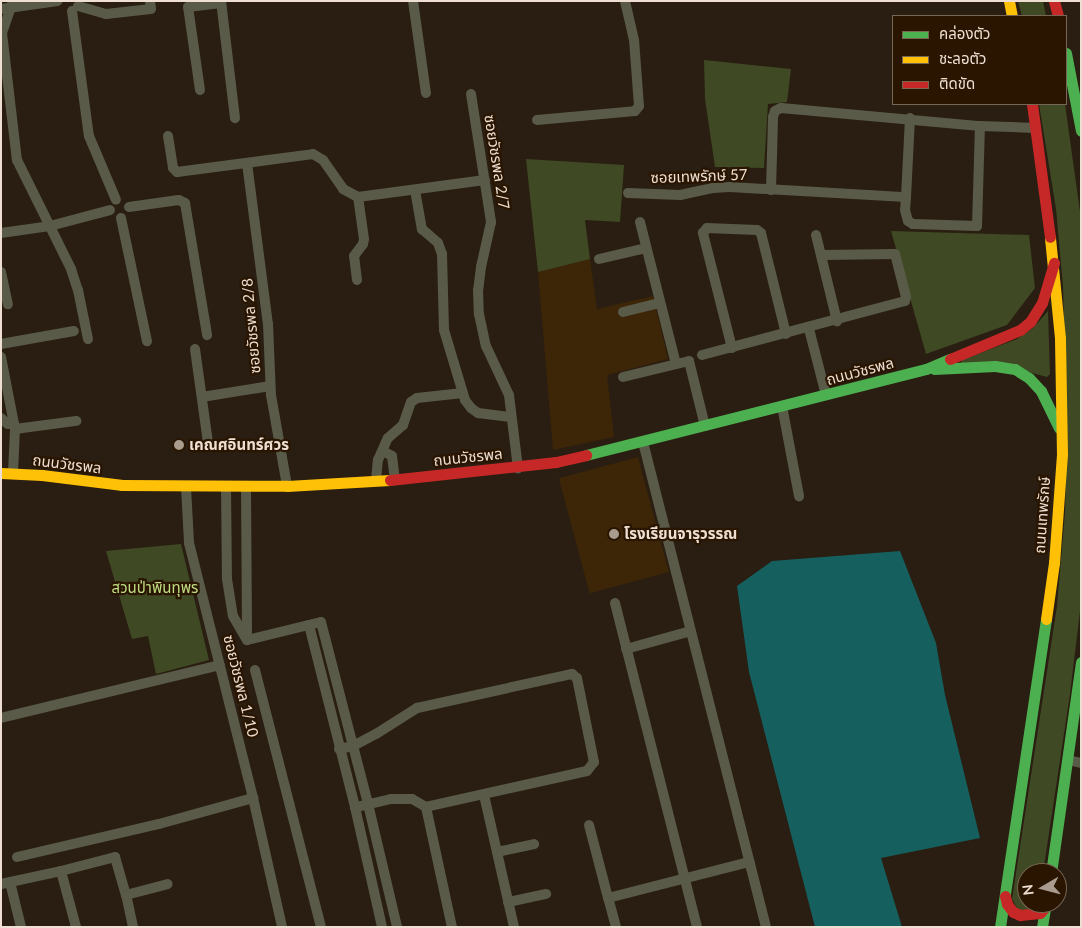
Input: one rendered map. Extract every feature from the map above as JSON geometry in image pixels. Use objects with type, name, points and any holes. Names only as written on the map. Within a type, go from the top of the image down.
[{"type":"street","points":[[1,9],[13,5],[58,1],[65,10],[77,6],[106,14],[151,9],[150,1]]},
{"type":"street","points":[[413,1],[426,93]]},
{"type":"street","points":[[537,120],[635,111],[639,106],[635,58],[625,1]]},
{"type":"street","points":[[1009,1],[1012,15]]},
{"type":"street","points":[[1054,1],[1058,15]]},
{"type":"street","points":[[200,90],[188,7],[221,2],[236,118]]},
{"type":"street","points":[[13,5],[2,32],[17,160],[73,276],[88,339]]},
{"type":"street","points":[[77,6],[89,136],[116,200]]},
{"type":"street","points":[[1067,58],[1081,131]]},
{"type":"street","name":"ซอยวัชรพล 2/7","points":[[471,94],[491,222],[481,274],[479,314],[486,346],[509,395],[518,468]]},
{"type":"street","name":"ถนนเทพรักษ์","points":[[1000,927],[1054,563],[1062,454],[1060,338],[1054,263],[1032,105]]},
{"type":"street","points":[[771,190],[775,111],[794,109],[910,118],[980,126],[1036,128]]},
{"type":"street","points":[[910,118],[905,210],[908,221],[913,224],[977,226],[980,126]]},
{"type":"street","points":[[168,136],[173,168],[177,172],[313,154],[323,160],[342,189],[358,197],[484,180]]},
{"type":"street","name":"ซอยวัชรพล 2/8","points":[[247,163],[268,324],[270,386],[287,486]]},
{"type":"street","name":"ซอยเทพรักษ์ 57","points":[[628,193],[680,196],[712,188],[906,197]]},
{"type":"street","points":[[416,190],[422,229],[438,243],[442,254],[444,330],[466,403],[476,412],[511,417]]},
{"type":"street","points":[[358,197],[364,239],[364,244],[354,256],[358,280]]},
{"type":"street","points":[[116,200],[125,201],[129,207],[127,214],[121,218],[114,217],[110,210],[112,203],[116,200]]},
{"type":"street","points":[[129,207],[184,201],[207,335]]},
{"type":"street","points":[[1,233],[50,226],[110,210]]},
{"type":"street","points":[[121,218],[147,341]]},
{"type":"street","points":[[640,222],[676,364]]},
{"type":"street","points":[[732,348],[703,233],[707,228],[757,230],[761,233],[786,334]]},
{"type":"street","points":[[816,235],[837,321]]},
{"type":"street","points":[[599,259],[646,248]]},
{"type":"street","points":[[702,356],[902,304],[906,297],[895,254],[822,255]]},
{"type":"street","name":"ถนนวัชรพล","points":[[7,473],[122,486],[246,487],[376,481],[518,468],[556,462],[644,442],[926,370],[1020,330],[1030,322],[1042,304],[1054,263]]},
{"type":"street","points":[[1,272],[8,304]]},
{"type":"street","points":[[623,312],[660,303]]},
{"type":"street","points":[[809,329],[826,395]]},
{"type":"street","points":[[1,344],[74,331]]},
{"type":"street","points":[[195,349],[208,443]]},
{"type":"street","points":[[1,357],[15,426],[7,473]]},
{"type":"street","points":[[623,377],[689,361],[705,426]]},
{"type":"street","name":"ถนนวัชรพล","points":[[926,370],[995,366],[1015,369],[1029,378],[1041,392],[1061,431]]},
{"type":"street","points":[[202,397],[270,386]]},
{"type":"street","points":[[376,481],[376,464],[388,438],[403,425],[407,408],[413,400],[463,393]]},
{"type":"street","points":[[782,406],[799,496]]},
{"type":"street","points":[[1,418],[8,424],[15,426],[76,421]]},
{"type":"street","points":[[644,442],[766,927]]},
{"type":"street","points":[[383,451],[392,456],[394,479]]},
{"type":"street","name":"ซอยวัชรพล 1/10","points":[[186,487],[189,543],[254,798],[282,927]]},
{"type":"street","points":[[226,487],[227,579],[233,616],[247,640]]},
{"type":"street","points":[[246,487],[247,640]]},
{"type":"street","points":[[615,603],[683,878],[697,927]]},
{"type":"street","points":[[247,640],[321,622],[368,804],[397,927]]},
{"type":"street","points":[[309,625],[355,807],[382,927]]},
{"type":"street","points":[[626,649],[691,631]]},
{"type":"street","points":[[1053,863],[1081,662]]},
{"type":"street","points":[[1,718],[220,665]]},
{"type":"street","points":[[255,670],[321,927]]},
{"type":"street","points":[[339,749],[353,746],[417,708],[572,674],[575,675],[594,762],[587,771],[426,807],[412,799],[391,799],[355,807]]},
{"type":"street","points":[[1068,760],[1081,763]]},
{"type":"street","points":[[484,795],[514,927]]},
{"type":"street","points":[[17,857],[159,824],[254,798]]},
{"type":"street","points":[[426,807],[452,927]]},
{"type":"street","points":[[590,825],[616,927]]},
{"type":"street","points":[[497,852],[534,844]]},
{"type":"street","points":[[21,927],[6,883],[115,857],[133,927]]},
{"type":"street","points":[[608,898],[749,862]]},
{"type":"street","points":[[61,871],[76,927]]},
{"type":"street","points":[[126,895],[168,884]]},
{"type":"street","points":[[508,902],[546,894]]},
{"type":"street","points":[[1005,894],[1007,904],[1013,912],[1020,915],[1033,913]]},
{"type":"street","points":[[1042,927],[1045,913]]},
{"type":"shaded area","points":[[590,259],[597,309],[653,296],[668,359],[607,375],[614,437],[553,450],[538,272]]},
{"type":"shaded area","name":"โรงเรียนจารุวรรณ","points":[[638,457],[669,572],[590,593],[559,478]]},
{"type":"green space","points":[[1018,1],[1043,1],[1046,15],[1022,15]]},
{"type":"green space","points":[[704,60],[791,69],[787,102],[768,104],[764,168],[715,167],[705,99]]},
{"type":"green space","points":[[1039,105],[1065,105],[1081,219],[1081,603],[1070,694],[1045,863],[1018,863],[1057,606],[1065,512],[1067,433],[1063,286],[1056,209]]},
{"type":"green space","points":[[526,159],[624,165],[620,222],[585,220],[590,259],[538,272]]},
{"type":"green space","points":[[891,231],[1029,235],[1035,288],[1007,325],[926,354]]},
{"type":"green space","points":[[1048,311],[1050,374],[1047,377],[1032,373],[961,363],[962,360],[1017,339],[1033,328]]},
{"type":"green space","name":"สวนป่าพินทุพร","points":[[181,544],[209,660],[156,674],[148,636],[132,639],[106,551]]},
{"type":"green space","points":[[1017,866],[1017,908],[1012,899]]},
{"type":"water","points":[[900,551],[936,643],[945,695],[980,838],[881,858],[902,927],[815,927],[749,672],[737,586],[772,561]]},
{"type":"traffic: fast","points":[[1067,58],[1081,131]]},
{"type":"traffic: fast","points":[[586,455],[926,369],[950,359]]},
{"type":"traffic: fast","points":[[934,369],[995,366],[1015,369],[1029,378],[1041,391],[1059,428]]},
{"type":"traffic: fast","points":[[1000,927],[1046,619]]},
{"type":"traffic: fast","points":[[1052,863],[1081,662]]},
{"type":"traffic: fast","points":[[1042,927],[1044,913]]},
{"type":"traffic: slow","points":[[1009,1],[1012,15]]},
{"type":"traffic: slow","points":[[1046,619],[1054,563],[1062,454],[1060,338],[1050,237]]},
{"type":"traffic: slow","points":[[1,473],[42,475],[122,485],[287,486],[390,480]]},
{"type":"traffic: jam","points":[[1054,1],[1058,15]]},
{"type":"traffic: jam","points":[[1032,105],[1050,237]]},
{"type":"traffic: jam","points":[[950,359],[1020,330],[1030,322],[1042,303],[1054,263]]},
{"type":"traffic: jam","points":[[390,480],[556,462],[586,455]]},
{"type":"traffic: jam","points":[[1005,896],[1007,904],[1013,912],[1020,915],[1040,913]]},
{"type":"place","name":"เคณศอินทร์ศวร","points":[[179,445]]},
{"type":"place","name":"โรงเรียนจารุวรรณ","points":[[614,534]]}]
